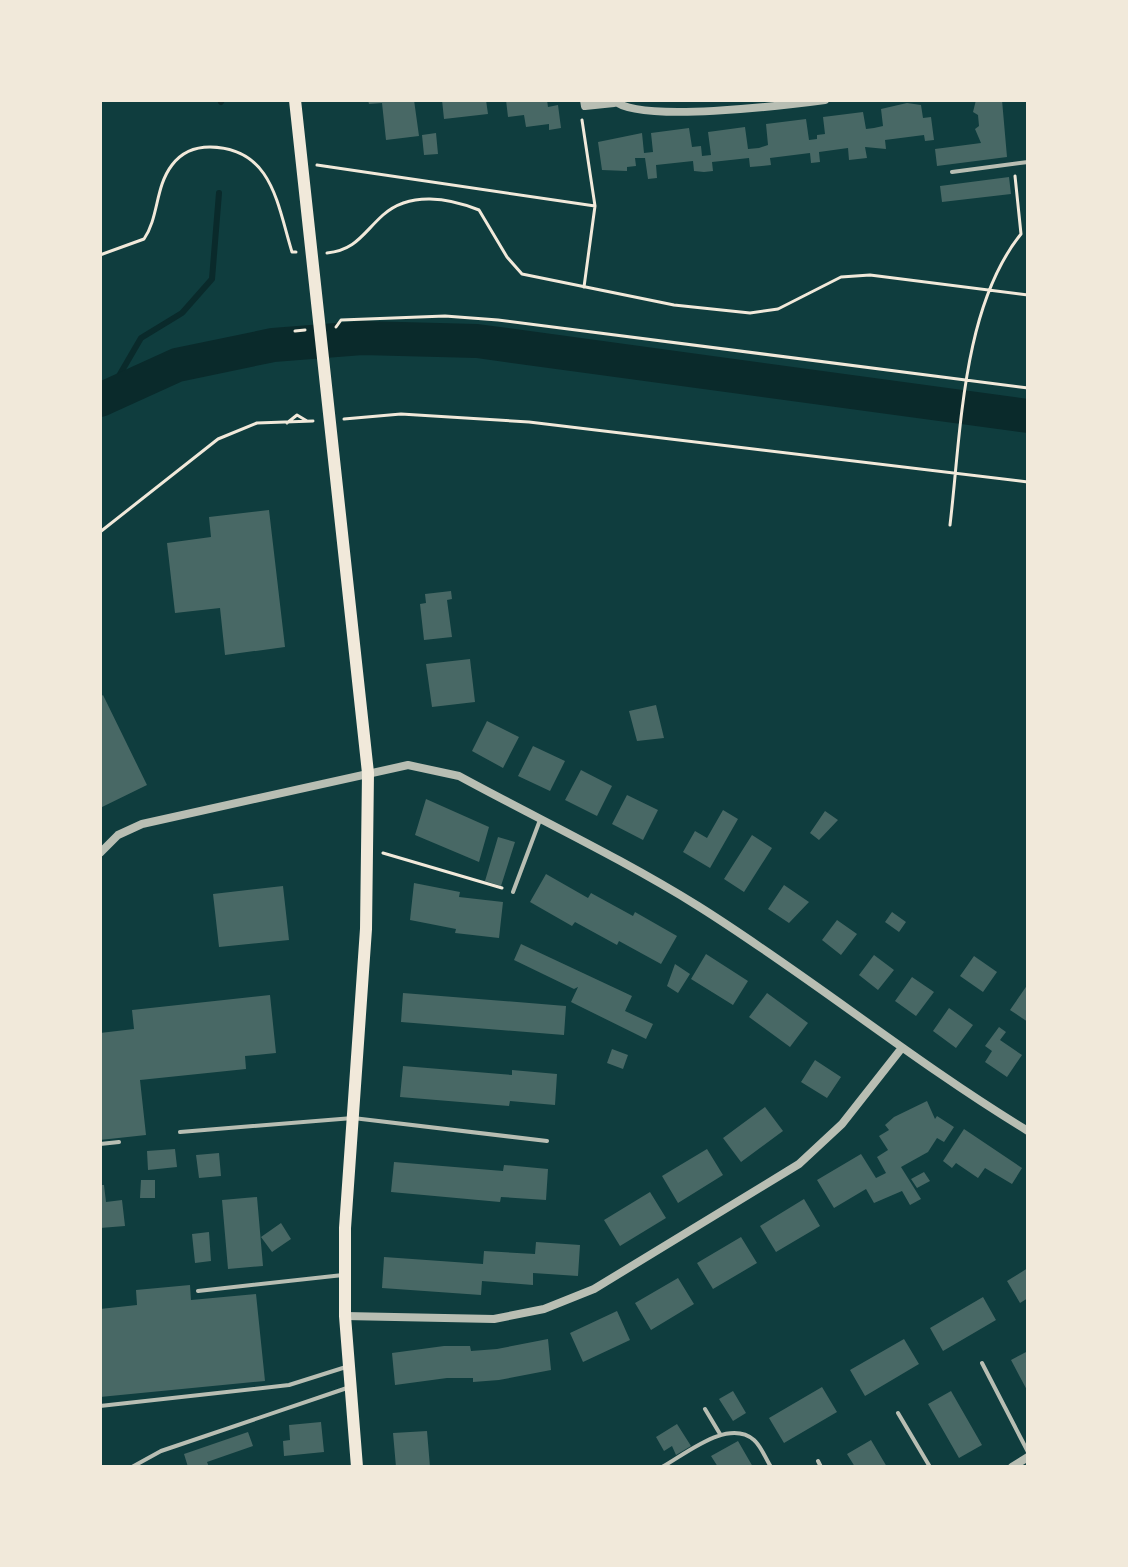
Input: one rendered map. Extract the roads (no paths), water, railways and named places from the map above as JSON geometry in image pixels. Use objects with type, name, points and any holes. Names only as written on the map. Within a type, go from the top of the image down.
[{"type":"main road","points":[[295,100],[368,773],[368,849],[345,1275],[349,1387],[357,1467]]},
{"type":"street","points":[[584,103],[614,101],[634,111],[710,111],[818,100]]},
{"type":"street","points":[[100,853],[118,835],[142,824],[408,765],[438,769],[540,820],[697,906],[787,965],[901,1049],[1028,1131]]},
{"type":"street","points":[[345,1316],[494,1319],[544,1309],[594,1289],[799,1164],[842,1124],[901,1049]]},
{"type":"street","points":[[1012,1467],[1028,1455]]},
{"type":"lane","points":[[952,172],[1028,162]]},
{"type":"lane","points":[[513,892],[540,820]]},
{"type":"lane","points":[[180,1132],[353,1118],[547,1141]]},
{"type":"lane","points":[[100,1144],[119,1142]]},
{"type":"lane","points":[[198,1291],[345,1275]]},
{"type":"lane","points":[[982,1363],[1028,1455]]},
{"type":"lane","points":[[100,1406],[289,1385],[348,1367]]},
{"type":"lane","points":[[132,1467],[161,1451],[349,1387]]},
{"type":"lane","points":[[705,1409],[720,1434]]},
{"type":"lane","points":[[898,1413],[930,1467]]},
{"type":"lane","points":[[663,1467],[720,1434],[740,1432],[755,1441],[771,1467]]},
{"type":"lane","points":[[818,1461],[821,1467]]},
{"type":"waterway","points":[[109,393],[141,338],[182,313],[212,279],[219,193]]},
{"type":"waterway","points":[[100,400],[177,365],[273,345],[362,338],[477,341],[1028,416]]}]
